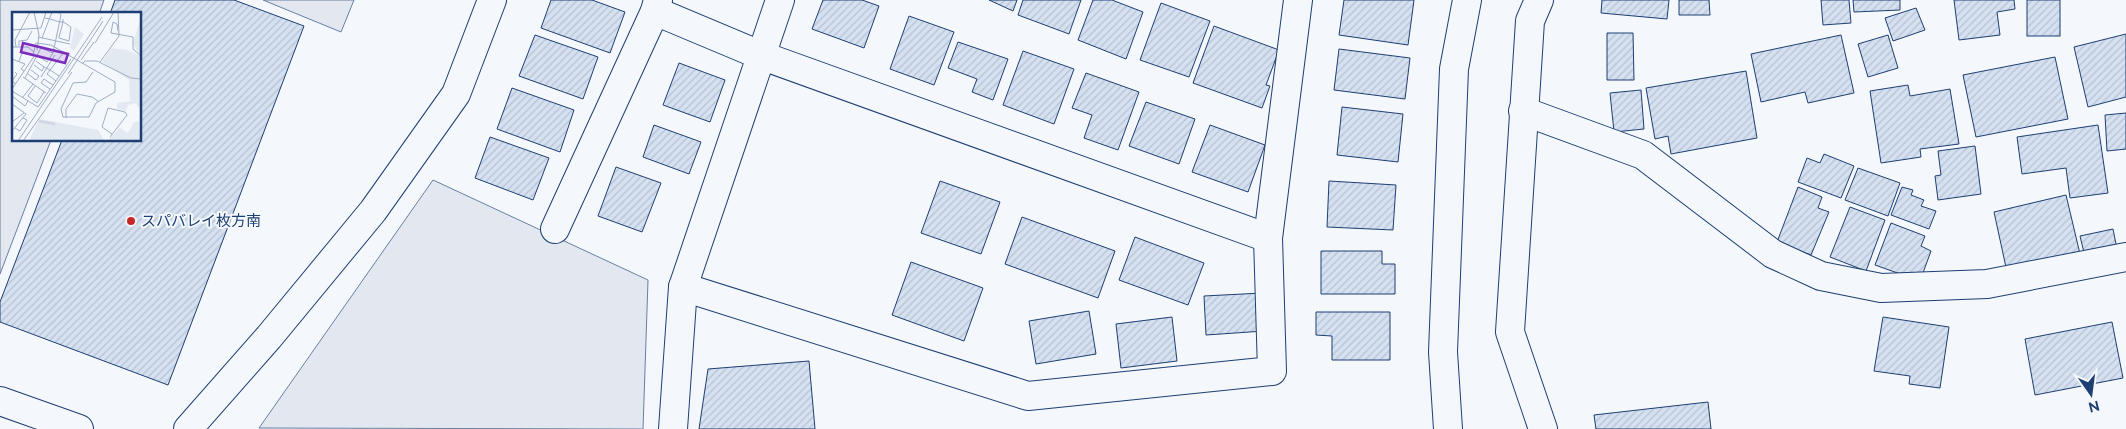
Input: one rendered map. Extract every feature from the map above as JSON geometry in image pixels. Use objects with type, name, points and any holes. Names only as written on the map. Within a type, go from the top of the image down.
[{"type":"street","points":[[188,429],[269,337],[373,212],[456,94],[492,0]]},
{"type":"street","points":[[673,429],[683,287],[780,0]]},
{"type":"street","points":[[683,287],[1028,396],[1272,371],[1268,238],[1298,0]]},
{"type":"street","points":[[1448,429],[1443,352],[1454,69],[1467,0]]},
{"type":"street","points":[[1539,0],[1530,21],[1510,332],[1543,429]]},
{"type":"street","points":[[555,229],[657,6],[760,55],[1268,238]]},
{"type":"street","points":[[1523,111],[1643,154],[1773,254],[1820,276],[1882,288],[1987,284],[2126,257]]},
{"type":"street","points":[[0,401],[79,429]]},
{"type":"shaded area","points":[[0,0],[104,0],[100,12],[12,12],[12,141],[51,141],[0,274]]},
{"type":"shaded area","points":[[263,0],[354,0],[341,32]]},
{"type":"shaded area","points":[[433,180],[648,280],[643,429],[259,428]]},
{"type":"building","name":"スパバレイ枚方南","points":[[115,0],[234,0],[304,26],[168,385],[0,322],[0,302],[62,141],[141,141],[141,12],[111,12]]},
{"type":"building","points":[[551,0],[592,0],[625,12],[610,53],[541,28]]},
{"type":"building","points":[[823,0],[862,0],[879,6],[864,48],[812,29]]},
{"type":"building","points":[[989,0],[1017,0],[1013,11]]},
{"type":"building","points":[[1023,0],[1081,0],[1069,34],[1018,15]]},
{"type":"building","points":[[1093,0],[1112,0],[1143,12],[1126,59],[1078,40]]},
{"type":"building","points":[[1344,0],[1414,0],[1408,45],[1339,35]]},
{"type":"building","points":[[1602,0],[1669,0],[1667,19],[1601,13]]},
{"type":"building","points":[[1679,0],[1709,0],[1710,15],[1679,15]]},
{"type":"building","points":[[1821,0],[1849,0],[1851,23],[1823,25]]},
{"type":"building","points":[[1853,0],[1900,0],[1900,10],[1854,12]]},
{"type":"building","points":[[1954,0],[2014,0],[2015,9],[1997,12],[2000,35],[1959,40]]},
{"type":"building","points":[[2027,0],[2060,0],[2060,36],[2027,36]]},
{"type":"building","points":[[1161,3],[1210,21],[1189,77],[1140,60]]},
{"type":"building","points":[[1916,8],[1925,30],[1893,41],[1885,18]]},
{"type":"building","points":[[909,16],[954,32],[934,85],[890,69]]},
{"type":"building","points":[[1214,26],[1279,50],[1266,85],[1270,86],[1262,108],[1193,83]]},
{"type":"building","points":[[1607,33],[1633,33],[1634,80],[1607,80]]},
{"type":"building","points":[[2126,34],[2126,97],[2088,107],[2074,47]]},
{"type":"building","points":[[535,35],[598,57],[583,99],[519,76]]},
{"type":"building","points":[[1841,35],[1854,93],[1808,103],[1805,92],[1761,102],[1751,54]]},
{"type":"building","points":[[1888,35],[1898,68],[1868,77],[1858,44]]},
{"type":"building","points":[[958,42],[1008,59],[993,100],[972,92],[977,79],[948,68]]},
{"type":"building","points":[[1339,49],[1410,58],[1405,99],[1334,90]]},
{"type":"building","points":[[1023,51],[1074,69],[1054,124],[1003,105]]},
{"type":"building","points":[[2055,57],[2068,119],[1976,137],[1963,75]]},
{"type":"building","points":[[679,63],[725,80],[710,122],[663,105]]},
{"type":"building","points":[[1746,71],[1757,138],[1671,154],[1668,136],[1655,139],[1646,88]]},
{"type":"building","points":[[1086,73],[1139,92],[1118,150],[1084,138],[1092,115],[1072,108]]},
{"type":"building","points":[[1908,85],[1910,96],[1950,89],[1959,144],[1920,149],[1921,157],[1881,163],[1870,91]]},
{"type":"building","points":[[512,88],[574,110],[560,152],[497,129]]},
{"type":"building","points":[[1641,90],[1644,129],[1614,132],[1610,93]]},
{"type":"building","points":[[1146,102],[1195,119],[1179,164],[1129,146]]},
{"type":"building","points":[[1342,107],[1403,114],[1398,162],[1337,155]]},
{"type":"building","points":[[2126,113],[2126,149],[2107,151],[2105,115]]},
{"type":"building","points":[[654,125],[701,142],[689,174],[643,157]]},
{"type":"building","points":[[1210,125],[1265,145],[1248,192],[1192,172]]},
{"type":"building","points":[[2098,125],[2108,193],[2070,198],[2066,168],[2022,174],[2017,137]]},
{"type":"building","points":[[490,137],[549,158],[533,200],[475,178]]},
{"type":"building","points":[[1975,146],[1981,194],[1938,200],[1935,176],[1941,175],[1938,151]]},
{"type":"building","points":[[1824,154],[1854,166],[1841,198],[1798,182],[1807,158],[1820,163]]},
{"type":"building","points":[[616,167],[661,183],[642,232],[598,216]]},
{"type":"building","points":[[1858,168],[1900,183],[1888,216],[1845,200]]},
{"type":"building","points":[[940,181],[1000,202],[981,254],[921,233]]},
{"type":"building","points":[[1329,181],[1396,185],[1393,230],[1327,227]]},
{"type":"building","points":[[1798,187],[1822,197],[1818,208],[1829,212],[1811,255],[1777,242]]},
{"type":"building","points":[[1902,187],[1913,190],[1911,195],[1924,200],[1921,206],[1936,211],[1929,229],[1891,215]]},
{"type":"building","points":[[2066,195],[2080,254],[2007,272],[1994,212]]},
{"type":"building","points":[[1850,207],[1885,220],[1866,271],[1830,257]]},
{"type":"building","points":[[1022,217],[1115,251],[1098,298],[1005,264]]},
{"type":"building","points":[[1891,223],[1925,236],[1921,246],[1931,251],[1920,281],[1875,265]]},
{"type":"building","points":[[2113,229],[2118,254],[2086,261],[2080,236]]},
{"type":"building","points":[[1135,237],[1204,263],[1188,305],[1119,280]]},
{"type":"building","points":[[1321,251],[1382,251],[1382,264],[1395,264],[1395,294],[1321,294]]},
{"type":"building","points":[[911,262],[983,288],[964,341],[892,315]]},
{"type":"building","points":[[1262,293],[1264,331],[1206,335],[1204,296]]},
{"type":"building","points":[[1089,311],[1096,354],[1036,364],[1029,321]]},
{"type":"building","points":[[1316,312],[1390,312],[1390,360],[1332,360],[1332,336],[1316,335]]},
{"type":"building","points":[[1172,317],[1177,361],[1121,368],[1116,324]]},
{"type":"building","points":[[1883,317],[1949,327],[1940,388],[1909,384],[1910,376],[1874,371]]},
{"type":"building","points":[[2112,322],[2123,378],[2035,395],[2025,339]]},
{"type":"building","points":[[809,361],[815,429],[699,429],[708,369]]},
{"type":"building","points":[[1708,402],[1711,429],[1596,429],[1594,415]]},
{"type":"place","name":"スパバレイ枚方南","points":[[131,221]]}]
